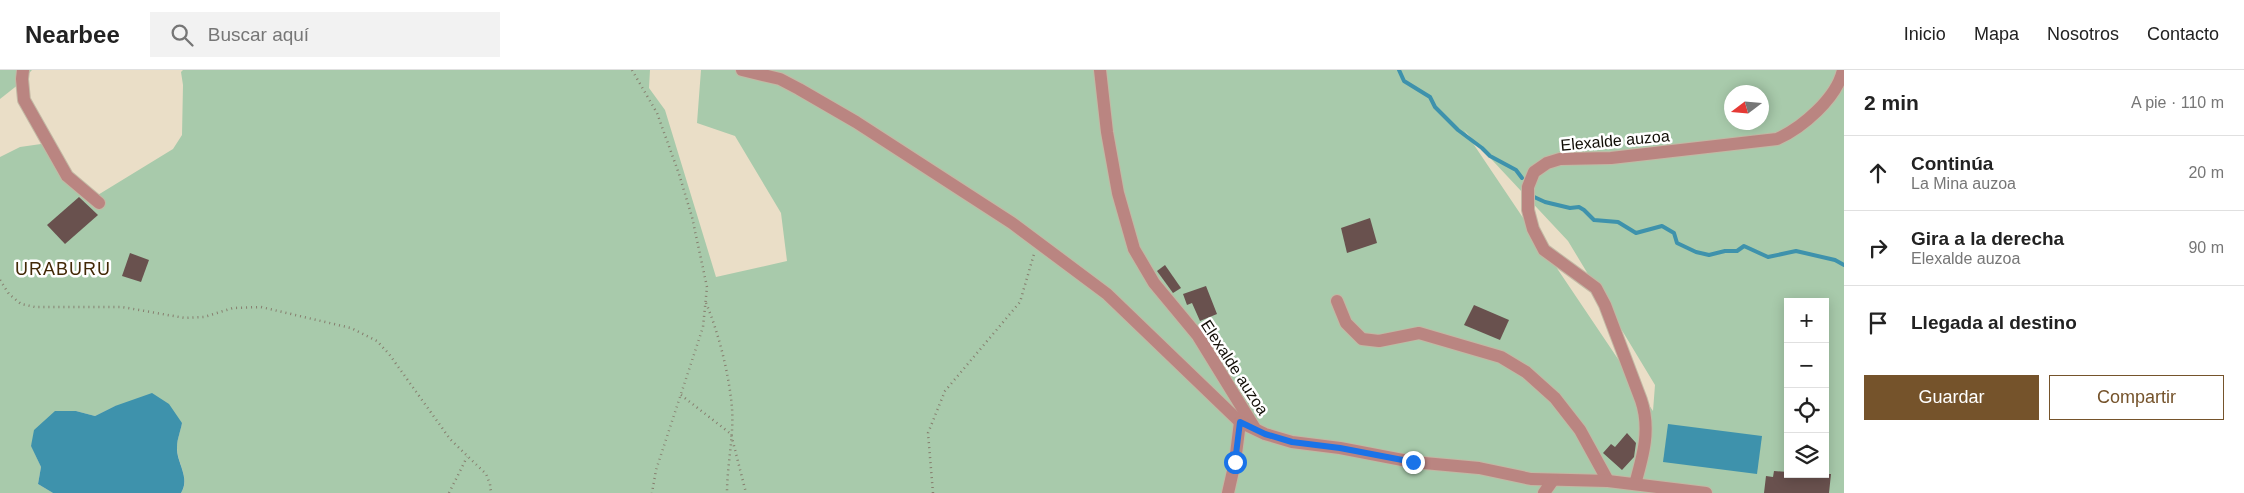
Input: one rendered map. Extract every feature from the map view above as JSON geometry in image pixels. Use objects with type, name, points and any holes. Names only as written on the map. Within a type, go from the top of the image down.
[{"type":"street","points":[[23,70],[24,100],[67,176],[99,202]]},
{"type":"street","points":[[742,70],[780,80],[856,122],[1004,218],[1107,294],[1240,422],[1254,427]]},
{"type":"street","name":"Elexalde auzoa","points":[[1100,70],[1107,132],[1118,193],[1134,249],[1154,284],[1198,336],[1254,427],[1265,434],[1292,442],[1340,448],[1413,462],[1479,468],[1515,477],[1608,481],[1706,493]]},
{"type":"street","name":"Elexalde auzoa","points":[[1635,484],[1643,455],[1646,413],[1605,305],[1596,288],[1544,250],[1533,229],[1528,210],[1528,187],[1534,172],[1547,163],[1560,160],[1611,158],[1777,139],[1793,132],[1808,121],[1830,96],[1843,70]]},
{"type":"street","points":[[1337,301],[1346,323],[1362,339],[1379,341],[1419,333],[1501,357],[1526,372],[1555,398],[1580,430],[1608,481]]},
{"type":"street","points":[[1228,493],[1235,462],[1240,422]]},
{"type":"street","points":[[1544,493],[1553,480]]},
{"type":"path","points":[[632,70],[657,113],[692,217],[707,287],[703,327],[656,470],[652,493]]},
{"type":"path","points":[[934,493],[928,433],[945,390],[1020,302],[1038,242]]},
{"type":"path","points":[[0,280],[9,294],[21,304],[35,307],[122,308],[185,318],[204,317],[234,308],[261,307],[350,328],[377,341],[389,354],[450,439],[486,474],[490,484],[490,493]]},
{"type":"path","points":[[706,302],[714,322],[721,349],[732,408],[727,493]]},
{"type":"path","points":[[681,395],[731,434],[746,493]]},
{"type":"path","points":[[449,493],[467,457]]},
{"type":"green space","points":[[0,70],[32,70],[19,84],[0,99]]},
{"type":"green space","points":[[183,70],[650,70],[649,88],[665,110],[716,277],[787,261],[781,213],[735,136],[697,123],[701,70],[1844,70],[1844,493],[181,493],[184,487],[184,476],[177,446],[182,423],[115,406],[95,416],[76,411],[31,445],[41,467],[38,484],[53,493],[0,493],[0,157],[20,147],[41,144],[56,155],[88,201],[173,149],[182,135],[183,85],[181,72]],"holes":[[[1464,130],[1568,241],[1655,385],[1653,411]]]},
{"type":"water","points":[[152,393],[169,404],[182,423],[177,447],[184,476],[184,487],[181,493],[53,493],[38,484],[41,467],[31,446],[34,430],[55,411],[76,411],[95,416],[115,406]]},
{"type":"water","points":[[1668,424],[1762,436],[1757,474],[1663,462]]},
{"type":"building","points":[[79,197],[98,215],[65,244],[47,225]]},
{"type":"building","points":[[1370,218],[1377,243],[1347,253],[1341,228]]},
{"type":"building","points":[[130,253],[149,260],[141,282],[122,276]]},
{"type":"building","points":[[1165,265],[1181,288],[1173,293],[1157,271]]},
{"type":"building","points":[[1206,286],[1217,314],[1200,321],[1192,303],[1187,305],[1183,294]]},
{"type":"building","points":[[1474,305],[1509,320],[1500,340],[1464,325]]},
{"type":"building","points":[[1627,433],[1636,443],[1634,457],[1622,470],[1603,453],[1611,444],[1615,447]]},
{"type":"building","points":[[1774,471],[1784,472],[1784,478],[1829,478],[1829,474],[1831,474],[1829,493],[1764,493],[1766,476],[1773,477]]},
{"type":"waterway","points":[[1399,70],[1404,81],[1430,97],[1435,107],[1458,130],[1490,156],[1516,170],[1522,178]]},
{"type":"waterway","points":[[1532,196],[1545,202],[1570,208],[1579,207],[1594,220],[1618,222],[1636,233],[1662,226],[1674,233],[1677,243],[1696,252],[1709,255],[1725,251],[1737,251],[1744,246],[1768,257],[1796,251],[1835,260],[1844,265]]},
{"type":"district","name":"URABURU","points":[[63,269]]},
{"type":"route","points":[[1235,462],[1240,422],[1254,427],[1265,434],[1292,442],[1340,448],[1413,462]]}]
